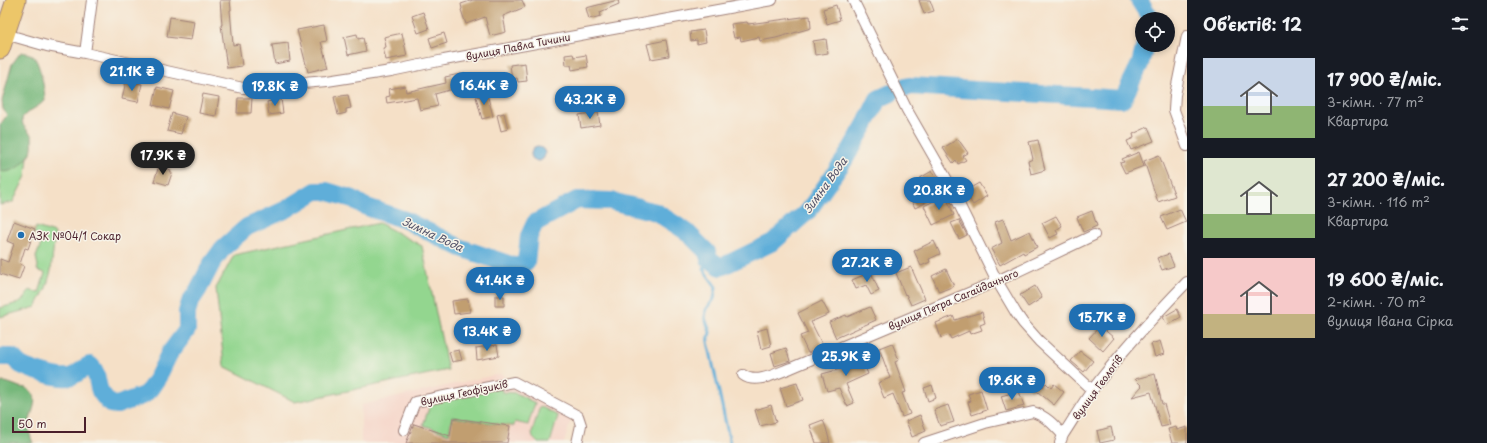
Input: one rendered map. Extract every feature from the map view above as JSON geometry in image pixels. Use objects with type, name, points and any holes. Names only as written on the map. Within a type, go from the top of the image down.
[{"type":"highway","points":[[0,8],[2,0]]},
{"type":"highway","points":[[2,42],[16,0]]},
{"type":"street","points":[[85,53],[92,0]]},
{"type":"street","name":"вулиця Павла Тичини","points":[[2,42],[48,46],[85,53],[243,88],[327,81],[391,71],[507,48],[772,0]]},
{"type":"street","points":[[852,0],[907,110],[946,178],[997,281],[1022,323],[1039,341],[1092,390]]},
{"type":"street","points":[[1187,36],[1175,95],[1174,110],[1187,146]]},
{"type":"street","name":"вулиця Петра Сагайдачного","points":[[743,374],[746,378],[762,378],[791,368],[997,281],[1094,235]]},
{"type":"street","name":"вулиця Геологів","points":[[1061,439],[1092,390],[1119,356],[1187,282]]},
{"type":"street","name":"вулиця Геофізиків","points":[[404,430],[415,402],[514,382],[578,416],[581,425],[577,443]]},
{"type":"street","points":[[924,443],[985,423],[1033,412],[1040,414],[1049,420],[1061,439]]},
{"type":"shaded area","points":[[500,374],[571,420],[564,443],[361,443],[361,405]]},
{"type":"green space","points":[[21,52],[30,54],[36,59],[42,77],[45,100],[22,118],[23,125],[32,136],[31,152],[26,160],[18,167],[5,172],[0,171],[0,125],[7,115],[3,109],[2,101],[12,64]]},
{"type":"green space","points":[[28,157],[26,176],[13,202],[0,205],[0,171],[4,172],[11,170]]},
{"type":"green space","points":[[379,223],[422,246],[448,370],[295,402],[224,366],[216,288],[234,255]]},
{"type":"green space","points":[[36,227],[55,233],[51,271],[46,288],[36,307],[0,317],[0,308],[21,301],[27,295],[29,290],[39,293],[45,273],[37,270],[38,266],[36,257],[43,239],[34,234]]},
{"type":"green space","points":[[2,382],[26,388],[34,395],[35,400],[29,425],[33,443],[0,443],[0,384]]},
{"type":"green space","points":[[501,388],[502,392],[516,393],[535,403],[528,425],[515,422],[514,426],[511,426],[452,417],[449,434],[423,425],[431,402]]},
{"type":"green space","points":[[540,406],[558,416],[550,443],[538,443],[533,438],[532,432]]},
{"type":"water","points":[[535,147],[541,147],[545,151],[545,157],[541,161],[535,161],[531,157],[531,151]]},
{"type":"building","points":[[220,0],[230,0],[233,45],[239,44],[242,66],[227,68],[221,25]]},
{"type":"building","points":[[473,0],[522,0],[525,7],[503,16],[506,32],[490,36],[485,17],[466,24],[461,10],[461,4]]},
{"type":"building","points":[[618,0],[619,4],[600,12],[601,16],[589,19],[586,8]]},
{"type":"building","points":[[919,0],[930,0],[934,11],[924,14]]},
{"type":"building","points":[[836,5],[840,20],[827,24],[823,9]]},
{"type":"building","points":[[423,12],[429,29],[418,33],[412,16]]},
{"type":"building","points":[[810,16],[811,28],[760,41],[759,37],[741,41],[740,37],[734,38],[731,24],[747,22],[748,24]]},
{"type":"building","points":[[170,17],[194,21],[191,40],[167,37]]},
{"type":"building","points":[[324,25],[327,41],[321,42],[328,67],[308,72],[297,30]]},
{"type":"building","points":[[704,30],[706,42],[697,44],[697,40],[691,41],[690,32]]},
{"type":"building","points":[[402,33],[407,56],[386,60],[383,48],[386,47],[384,37]]},
{"type":"building","points":[[444,33],[447,43],[432,48],[429,38]]},
{"type":"building","points":[[357,34],[358,39],[363,38],[366,51],[348,55],[344,37]]},
{"type":"building","points":[[826,39],[828,53],[815,55],[813,41]]},
{"type":"building","points":[[666,40],[669,56],[651,59],[647,44]]},
{"type":"building","points":[[288,43],[290,61],[275,64],[272,45]]},
{"type":"building","points":[[573,54],[574,57],[586,55],[588,67],[572,70],[571,65],[566,65],[565,55]]},
{"type":"building","points":[[525,63],[527,81],[518,82],[517,78],[512,79],[510,65]]},
{"type":"building","points":[[465,73],[469,92],[455,95],[453,89],[435,94],[438,106],[420,110],[417,98],[387,103],[386,97],[390,96],[389,89],[405,86],[406,92],[446,83],[445,77]]},
{"type":"building","points":[[126,81],[142,84],[138,102],[122,99]]},
{"type":"building","points":[[157,87],[174,91],[169,109],[153,105]]},
{"type":"building","points":[[203,94],[219,97],[216,116],[199,113]]},
{"type":"building","points":[[487,94],[493,116],[482,119],[476,97]]},
{"type":"building","points":[[348,95],[351,108],[346,109],[346,113],[338,115],[334,97]]},
{"type":"building","points":[[238,98],[252,98],[251,113],[237,113]]},
{"type":"building","points":[[281,99],[283,113],[269,115],[267,102]]},
{"type":"building","points":[[598,112],[600,125],[581,128],[579,115]]},
{"type":"building","points":[[172,113],[186,117],[181,134],[167,131]]},
{"type":"building","points":[[504,113],[508,129],[501,131],[497,115]]},
{"type":"building","points":[[1148,127],[1154,141],[1131,150],[1127,141],[1134,138],[1133,134]]},
{"type":"building","points":[[958,139],[968,153],[963,156],[966,160],[958,164],[956,160],[953,163],[943,148]]},
{"type":"building","points":[[1038,140],[1045,170],[1031,174],[1028,161],[1033,159],[1029,142]]},
{"type":"building","points":[[1139,152],[1144,166],[1125,173],[1120,163],[1124,162],[1122,159]]},
{"type":"building","points":[[1159,155],[1175,196],[1158,202],[1144,161]]},
{"type":"building","points":[[159,166],[171,170],[170,173],[172,173],[168,185],[154,181]]},
{"type":"building","points":[[932,171],[937,179],[925,186],[920,178]]},
{"type":"building","points":[[979,183],[987,196],[973,205],[965,191]]},
{"type":"building","points":[[917,187],[925,203],[915,208],[908,192]]},
{"type":"building","points":[[947,199],[954,215],[933,225],[924,206],[936,200],[938,204]]},
{"type":"building","points":[[1180,209],[1186,222],[1167,230],[1161,217]]},
{"type":"building","points":[[1092,211],[1097,226],[1083,232],[1077,217]]},
{"type":"building","points":[[1056,216],[1062,226],[1056,230],[1058,234],[1050,238],[1042,223]]},
{"type":"building","points":[[1003,219],[1011,240],[1030,231],[1037,247],[1024,254],[1023,252],[1000,265],[991,249],[1002,243],[995,222]]},
{"type":"building","points":[[959,220],[967,235],[959,239],[951,223]]},
{"type":"building","points":[[14,221],[35,229],[28,249],[25,248],[20,264],[24,266],[19,280],[0,274],[0,259],[8,262],[14,244],[7,241]]},
{"type":"building","points":[[934,241],[940,254],[929,259],[930,262],[921,266],[914,251]]},
{"type":"building","points":[[1169,254],[1174,266],[1162,270],[1157,258]]},
{"type":"building","points":[[911,267],[925,299],[911,305],[896,273]]},
{"type":"building","points":[[946,269],[954,286],[939,292],[932,276]]},
{"type":"building","points":[[871,272],[879,291],[871,295],[866,285],[856,289],[852,280]]},
{"type":"building","points":[[1035,286],[1042,298],[1028,307],[1020,295]]},
{"type":"building","points":[[495,296],[504,296],[504,306],[495,306]]},
{"type":"building","points":[[468,299],[470,312],[454,314],[452,301]]},
{"type":"building","points":[[822,301],[829,314],[811,322],[823,346],[808,353],[800,336],[808,333],[798,313]]},
{"type":"building","points":[[1123,303],[1136,314],[1127,325],[1114,314]]},
{"type":"building","points":[[870,307],[876,320],[836,338],[829,322],[846,315],[847,317]]},
{"type":"building","points":[[1177,309],[1181,317],[1167,325],[1163,317]]},
{"type":"building","points":[[982,312],[985,323],[980,325],[982,330],[970,334],[969,331],[951,339],[949,335],[941,338],[936,323],[953,316],[955,320]]},
{"type":"building","points":[[1100,326],[1114,338],[1103,351],[1089,338]]},
{"type":"building","points":[[767,328],[771,346],[761,349],[757,331]]},
{"type":"building","points":[[1160,341],[1164,354],[1155,357],[1151,344]]},
{"type":"building","points":[[892,343],[899,360],[895,362],[906,392],[902,393],[910,414],[902,417],[893,394],[884,398],[878,383],[890,378],[879,348]]},
{"type":"building","points":[[497,345],[499,356],[477,360],[476,348]]},
{"type":"building","points":[[786,348],[790,361],[775,366],[771,353]]},
{"type":"building","points":[[459,350],[462,360],[452,362],[449,352]]},
{"type":"building","points":[[1080,351],[1093,361],[1084,372],[1071,361]]},
{"type":"building","points":[[860,355],[868,374],[846,384],[854,403],[847,406],[839,388],[827,391],[822,374],[845,368],[843,362]]},
{"type":"building","points":[[1027,371],[1043,387],[1046,383],[1051,388],[1054,384],[1064,392],[1054,405],[1033,388],[1031,390],[1019,379]]},
{"type":"building","points":[[1155,374],[1162,404],[1164,404],[1170,425],[1161,427],[1151,392],[1132,397],[1142,386],[1135,379]]},
{"type":"building","points":[[797,383],[803,400],[786,406],[780,388]]},
{"type":"building","points":[[932,385],[936,398],[928,401],[924,388]]},
{"type":"building","points":[[981,390],[987,410],[972,415],[968,402],[971,401],[968,394]]},
{"type":"building","points":[[1019,391],[1024,406],[1006,411],[1001,396]]},
{"type":"building","points":[[771,405],[776,422],[760,426],[755,410]]},
{"type":"building","points":[[948,405],[954,422],[940,426],[934,410]]},
{"type":"building","points":[[920,415],[926,431],[912,437],[906,421]]},
{"type":"building","points":[[453,418],[510,426],[507,443],[406,443],[414,424],[450,436]]},
{"type":"building","points":[[823,420],[830,443],[816,443],[810,425]]},
{"type":"building","points":[[1111,427],[1114,440],[1100,443],[1097,431]]},
{"type":"building","points":[[1176,427],[1177,430],[1187,427],[1187,443],[1172,443],[1168,429]]},
{"type":"waterway","name":"Зимна Вода","points":[[1139,0],[1147,12]]},
{"type":"waterway","name":"Зимна Вода","points":[[903,88],[910,86],[1123,99],[1140,64],[1143,52]]},
{"type":"waterway","name":"Зимна Вода","points":[[0,357],[12,357],[21,365],[31,369],[45,374],[64,377],[75,375],[90,365],[95,371],[100,391],[110,404],[117,405],[144,395],[158,377],[169,354],[187,330],[187,312],[190,302],[212,263],[223,248],[247,227],[287,209],[316,191],[326,191],[353,199],[364,206],[405,220],[461,248],[517,267],[526,262],[529,236],[535,223],[577,200],[611,201],[656,212],[687,232],[707,252],[709,259],[721,267],[773,242],[808,211],[845,159],[878,99],[891,93]]},
{"type":"waterway","points":[[707,252],[704,270],[716,287],[714,299],[706,310],[705,318],[710,332],[708,342],[730,443]]},
{"type":"place","name":"АЗК №04/1 Сокар","points":[[21,235]]}]
